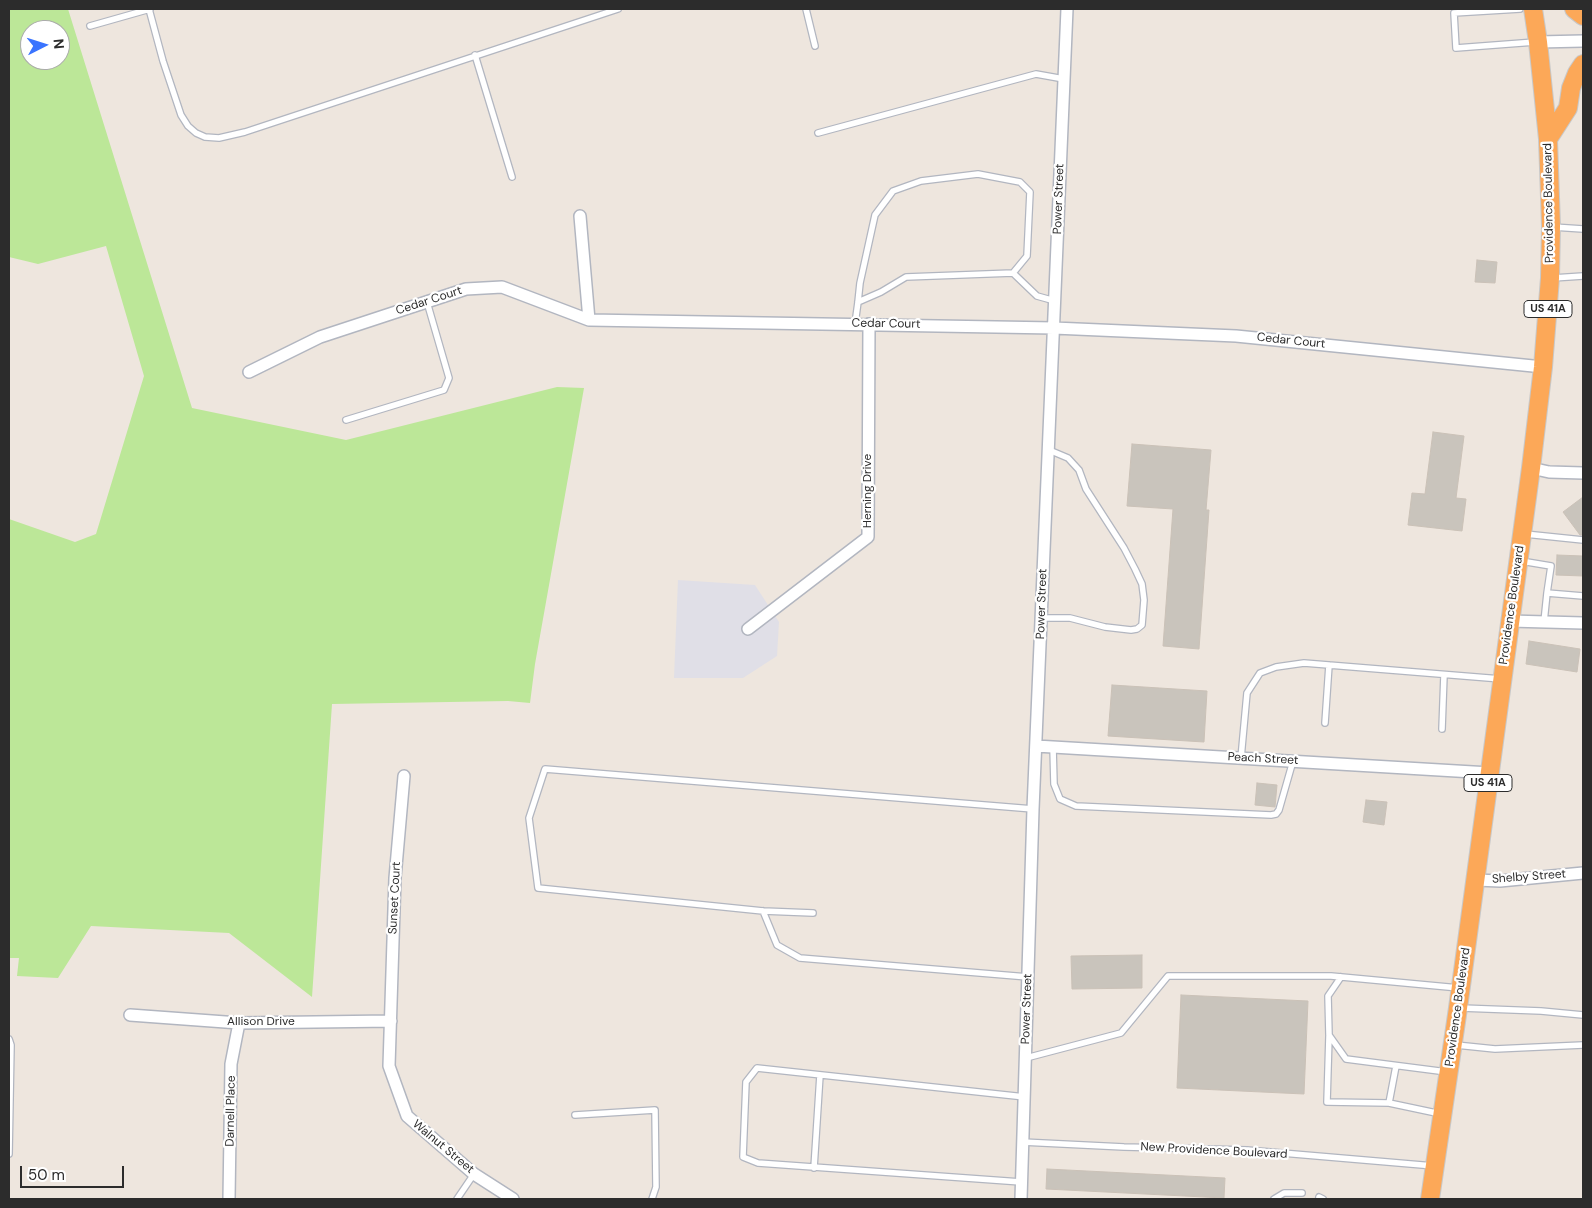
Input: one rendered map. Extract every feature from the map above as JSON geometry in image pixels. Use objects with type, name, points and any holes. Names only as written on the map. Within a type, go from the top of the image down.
[{"type":"highway","name":"Providence Boulevard","points":[[1430,1199],[1476,880],[1543,367],[1550,278],[1551,226],[1548,139],[1533,9]]},
{"type":"highway","points":[[1574,9],[1583,16]]},
{"type":"highway","points":[[1548,139],[1568,108],[1571,88],[1583,64]]},
{"type":"street","name":"Power Street","points":[[1021,1199],[1033,809],[1067,9]]},
{"type":"street","points":[[1538,42],[1583,41]]},
{"type":"street","points":[[580,216],[589,320]]},
{"type":"street","name":"Cedar Court","points":[[249,372],[320,337],[466,289],[502,287],[589,320],[1054,328],[1236,336],[1543,367]]},
{"type":"street","name":"Herning Drive","points":[[748,629],[868,537],[869,324]]},
{"type":"street","points":[[1531,468],[1549,472],[1583,473]]},
{"type":"street","points":[[1510,621],[1583,624]]},
{"type":"street","name":"Peach Street","points":[[1036,746],[1490,773]]},
{"type":"street","name":"Sunset Court","points":[[391,1021],[395,878],[404,776]]},
{"type":"street","name":"Shelby Street","points":[[1476,880],[1500,880],[1583,873]]},
{"type":"street","name":"Allison Drive","points":[[130,1015],[239,1024],[391,1021]]},
{"type":"street","name":"Walnut Street","points":[[391,1021],[389,1066],[407,1116],[474,1174],[512,1199]]},
{"type":"street","name":"Darnell Place","points":[[229,1199],[231,1064],[239,1024]]},
{"type":"lane","points":[[90,26],[150,9],[163,61],[181,115],[188,126],[196,133],[205,137],[219,138],[245,132],[618,9]]},
{"type":"lane","points":[[806,9],[814,46]]},
{"type":"lane","points":[[1520,9],[1454,13],[1456,48],[1538,42]]},
{"type":"lane","points":[[475,55],[512,177]]},
{"type":"lane","points":[[818,133],[1036,74],[1064,79]]},
{"type":"lane","points":[[855,324],[858,302],[875,214],[893,191],[921,181],[978,174],[1020,182],[1030,192],[1027,256],[1013,272],[906,277],[881,292],[858,302]]},
{"type":"lane","points":[[1551,226],[1583,229]]},
{"type":"lane","points":[[1013,272],[1037,296],[1055,301]]},
{"type":"lane","points":[[1550,278],[1583,276]]},
{"type":"lane","points":[[346,420],[444,390],[449,378],[427,302]]},
{"type":"lane","points":[[1042,618],[1070,618],[1106,627],[1137,630],[1142,625],[1144,600],[1142,584],[1135,569],[1124,548],[1086,489],[1079,470],[1068,458],[1049,450]]},
{"type":"lane","points":[[1522,534],[1583,540]]},
{"type":"lane","points":[[1519,561],[1551,566],[1544,622]]},
{"type":"lane","points":[[1547,593],[1583,596]]},
{"type":"lane","points":[[1241,758],[1246,693],[1260,672],[1276,667],[1304,663],[1502,679]]},
{"type":"lane","points":[[1325,722],[1329,665]]},
{"type":"lane","points":[[1442,729],[1444,675]]},
{"type":"lane","points":[[1053,747],[1054,784],[1060,799],[1076,806],[1276,814],[1279,810],[1293,761]]},
{"type":"lane","points":[[813,914],[763,911],[538,888],[529,818],[545,769],[1033,809]]},
{"type":"lane","points":[[763,911],[777,945],[800,958],[1028,976]]},
{"type":"lane","points":[[1026,1058],[1121,1033],[1168,976],[1341,977],[1461,988]]},
{"type":"lane","points":[[1341,977],[1328,996],[1327,1102],[1389,1103],[1443,1114]]},
{"type":"lane","points":[[1458,1008],[1541,1011],[1583,1015]]},
{"type":"lane","points":[[1329,1035],[1346,1059],[1449,1072]]},
{"type":"lane","points":[[9,1039],[11,1045],[9,1154]]},
{"type":"lane","points":[[1453,1044],[1495,1049],[1583,1045]]},
{"type":"lane","points":[[1389,1103],[1396,1066]]},
{"type":"lane","points":[[1021,1182],[758,1163],[743,1157],[746,1082],[757,1068],[1024,1096]]},
{"type":"lane","points":[[814,1168],[820,1075]]},
{"type":"lane","points":[[576,1115],[655,1110],[656,1187],[652,1199]]},
{"type":"lane","name":"New Providence Boulevard","points":[[1022,1142],[1246,1150],[1436,1166]]},
{"type":"lane","points":[[457,1199],[474,1174]]},
{"type":"lane","points":[[1274,1199],[1284,1193],[1302,1193]]},
{"type":"shaded area","points":[[678,580],[755,585],[779,622],[777,656],[743,678],[674,678]]},
{"type":"green space","points":[[9,9],[68,9],[192,408],[346,440],[557,387],[584,388],[535,664],[530,703],[508,701],[332,704],[312,997],[229,933],[91,926],[58,978],[17,976],[19,958],[9,958],[9,519],[75,542],[96,534],[144,376],[106,246],[38,264],[9,257]]},
{"type":"building","points":[[1477,260],[1497,262],[1495,283],[1475,282]]},
{"type":"building","points":[[1433,432],[1464,436],[1456,498],[1466,499],[1462,531],[1408,525],[1412,493],[1425,494]]},
{"type":"building","points":[[1132,444],[1211,450],[1206,510],[1209,510],[1199,649],[1163,646],[1173,509],[1127,506]]},
{"type":"building","points":[[1583,497],[1583,535],[1580,535],[1563,512]]},
{"type":"building","points":[[1557,555],[1583,556],[1583,576],[1556,575]]},
{"type":"building","points":[[1529,641],[1580,649],[1577,672],[1526,664]]},
{"type":"building","points":[[1112,685],[1207,691],[1204,742],[1108,736]]},
{"type":"building","points":[[1257,783],[1277,785],[1275,807],[1255,805]]},
{"type":"building","points":[[1366,800],[1387,802],[1384,825],[1363,822]]},
{"type":"building","points":[[1142,955],[1142,988],[1072,989],[1071,956]]},
{"type":"building","points":[[1181,995],[1308,1001],[1304,1094],[1177,1088]]},
{"type":"building","points":[[1047,1169],[1225,1178],[1224,1198],[1046,1189]]}]
